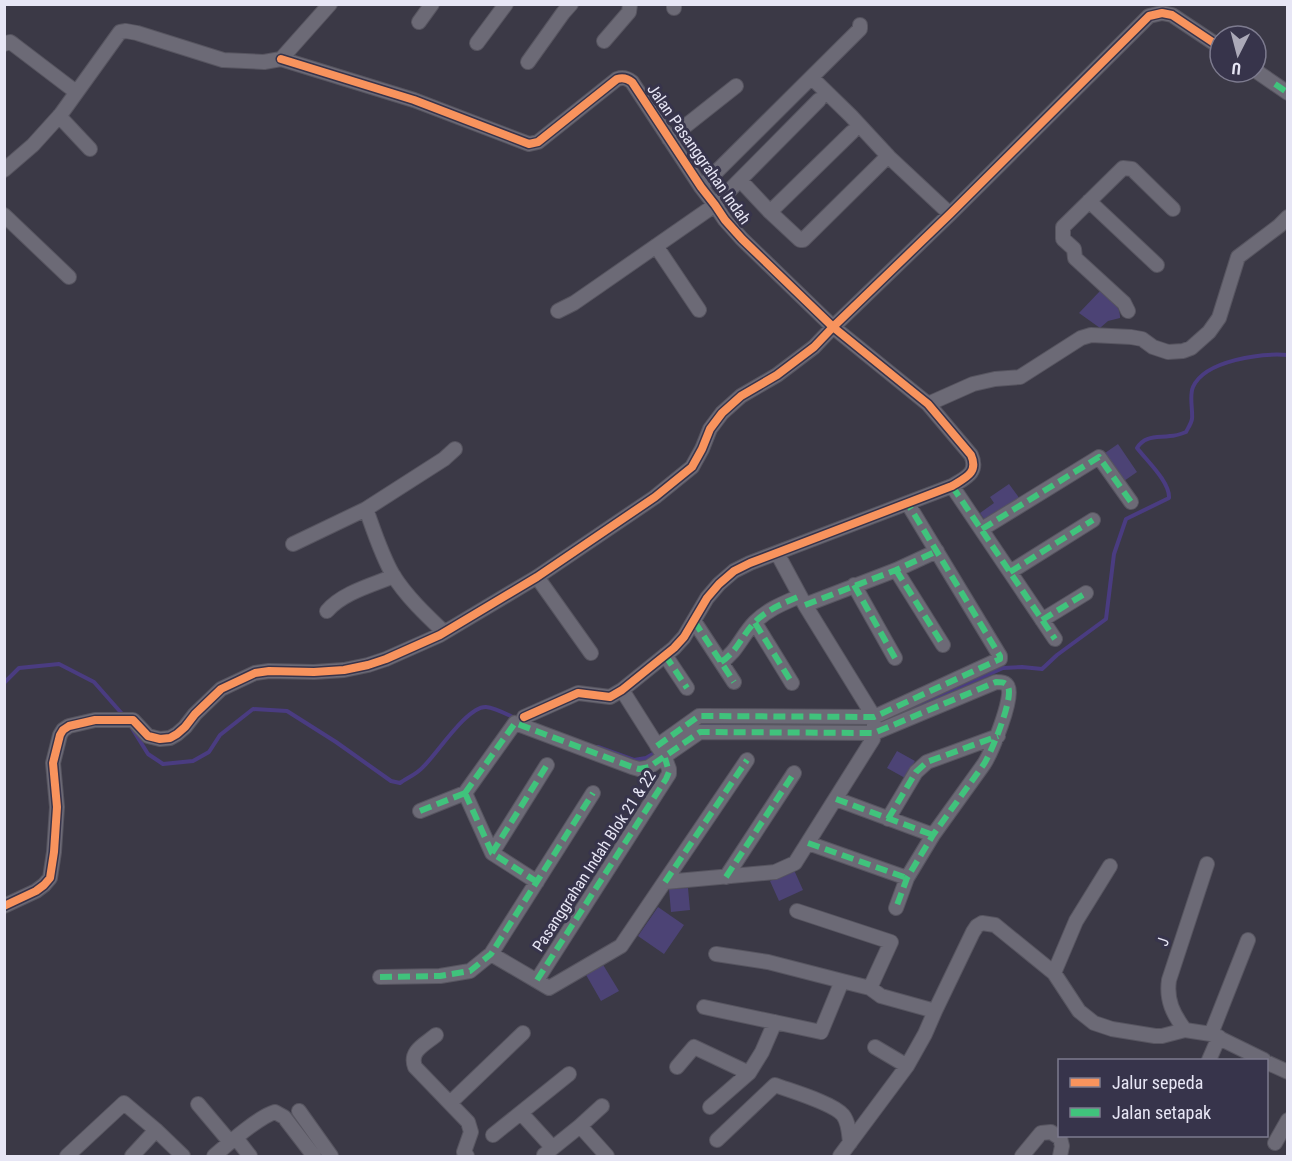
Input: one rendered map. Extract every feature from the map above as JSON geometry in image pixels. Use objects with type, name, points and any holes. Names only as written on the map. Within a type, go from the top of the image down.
[{"type":"street","points":[[419,21],[432,4]]},
{"type":"street","points":[[477,43],[506,4]]},
{"type":"street","points":[[528,62],[567,9],[551,4]]},
{"type":"street","points":[[604,41],[629,12],[630,4]]},
{"type":"street","points":[[4,171],[33,145],[59,116],[123,31],[137,33],[223,60],[264,62],[281,59],[325,6]]},
{"type":"street","points":[[4,906],[36,891],[50,878],[57,807],[53,763],[63,730],[69,726],[95,720],[127,720],[148,736],[160,739],[170,738],[185,727],[221,689],[246,677],[268,671],[344,670],[386,659],[444,632],[537,577],[655,497],[689,470],[695,464],[710,429],[722,412],[741,396],[777,375],[814,347],[1157,9],[1172,15],[1208,39]]},
{"type":"street","points":[[701,187],[812,78],[860,29],[860,25]]},
{"type":"street","points":[[4,44],[10,42],[13,44],[76,92]]},
{"type":"street","name":"Jalan Pasanggrahan Indah","points":[[281,59],[414,100],[529,144],[538,142],[617,79],[622,77],[632,82],[701,187],[742,239],[833,327],[928,404],[971,455],[974,464],[970,473],[952,486]]},
{"type":"street","points":[[812,78],[889,157],[950,214]]},
{"type":"street","points":[[1268,79],[1287,93]]},
{"type":"street","points":[[669,138],[736,86]]},
{"type":"street","points":[[558,311],[574,303],[715,205],[819,100]]},
{"type":"street","points":[[59,116],[90,149]]},
{"type":"street","points":[[770,212],[852,132]]},
{"type":"street","points":[[740,180],[797,239],[803,240],[883,161]]},
{"type":"street","points":[[1124,336],[1126,311],[1076,258],[1074,249],[1063,239],[1064,227],[1123,168],[1132,169],[1173,209]]},
{"type":"street","points":[[1089,201],[1157,265]]},
{"type":"street","points":[[4,215],[69,277]]},
{"type":"street","points":[[928,404],[973,384],[1020,377],[1081,338],[1091,335],[1142,339],[1153,347],[1168,352],[1191,348],[1209,332],[1219,318],[1238,257],[1279,226],[1287,217]]},
{"type":"street","points":[[656,246],[699,310]]},
{"type":"street","points":[[293,544],[366,508],[444,459],[455,449]]},
{"type":"street","points":[[982,529],[1099,457],[1131,502]]},
{"type":"street","points":[[420,811],[465,793],[519,720],[578,693],[610,697],[622,690],[665,655],[684,636],[707,598],[734,571],[952,486],[1055,639]]},
{"type":"street","points":[[519,720],[639,769],[649,767],[661,752],[699,716],[874,717],[1000,659],[908,504]]},
{"type":"street","points":[[366,508],[381,552],[394,576],[425,614],[444,632]]},
{"type":"street","points":[[1010,572],[1093,520]]},
{"type":"street","points":[[721,662],[737,648],[755,623],[777,606],[854,585],[896,570],[937,550]]},
{"type":"street","points":[[665,882],[776,872],[795,863],[873,739],[874,717],[777,553]]},
{"type":"street","points":[[896,570],[943,645]]},
{"type":"street","points":[[327,611],[334,602],[347,595],[394,576]]},
{"type":"street","points":[[537,577],[591,653]]},
{"type":"street","points":[[854,585],[896,658]]},
{"type":"street","points":[[1042,620],[1086,593]]},
{"type":"street","points":[[694,621],[734,682]]},
{"type":"street","points":[[755,623],[792,682]]},
{"type":"street","points":[[665,655],[687,688]]},
{"type":"street","points":[[661,752],[700,732],[874,733],[996,682],[1004,683],[1008,686],[1010,694],[998,736],[984,765],[933,835],[907,878],[896,908]]},
{"type":"street","points":[[622,690],[661,752]]},
{"type":"street","points":[[888,819],[916,772],[927,762],[998,736]]},
{"type":"street","name":"Pasanggrahan Indah Blok 21 & 22","points":[[537,980],[666,779],[669,772],[661,752]]},
{"type":"street","points":[[491,954],[549,988],[621,946],[747,760]]},
{"type":"street","points":[[492,853],[547,765]]},
{"type":"street","points":[[726,877],[794,773]]},
{"type":"street","points":[[465,793],[492,853],[537,882]]},
{"type":"street","points":[[380,977],[440,976],[470,971],[491,954],[593,793]]},
{"type":"street","points":[[836,799],[933,835]]},
{"type":"street","points":[[808,843],[907,878]]},
{"type":"street","name":"J","points":[[1185,1029],[1176,1018],[1170,1005],[1168,980],[1207,864]]},
{"type":"street","points":[[1054,973],[1076,921],[1110,866]]},
{"type":"street","points":[[797,911],[891,942],[870,988]]},
{"type":"street","points":[[840,1156],[907,1066],[977,926],[982,924],[995,925],[1054,973],[1079,1011],[1094,1023],[1108,1028],[1162,1036],[1185,1029],[1215,1036],[1261,1059]]},
{"type":"street","points":[[1209,1059],[1248,940]]},
{"type":"street","points":[[716,954],[768,962],[870,988],[881,996],[935,1011]]},
{"type":"street","points":[[704,1006],[820,1032],[842,981]]},
{"type":"street","points":[[710,1107],[749,1073],[762,1052],[775,1022]]},
{"type":"street","points":[[450,1103],[523,1033]]},
{"type":"street","points":[[436,1035],[414,1053],[412,1060],[415,1067],[468,1122],[471,1132],[464,1152],[466,1156]]},
{"type":"street","points":[[677,1067],[694,1047],[749,1073]]},
{"type":"street","points":[[875,1047],[907,1066]]},
{"type":"street","points":[[1268,1062],[1287,1072]]},
{"type":"street","points":[[493,1135],[569,1074]]},
{"type":"street","points":[[717,1140],[775,1085],[824,1103],[840,1112],[848,1125],[850,1143]]},
{"type":"street","points":[[68,1156],[124,1103],[183,1156]]},
{"type":"street","points":[[198,1104],[250,1156]]},
{"type":"street","points":[[521,1113],[546,1154],[602,1106]]},
{"type":"street","points":[[299,1110],[331,1156]]},
{"type":"street","points":[[213,1156],[267,1115],[275,1112],[284,1117],[314,1156]]},
{"type":"street","points":[[1275,1143],[1287,1120]]},
{"type":"street","points":[[580,1126],[607,1156]]},
{"type":"street","points":[[132,1156],[156,1130]]},
{"type":"street","points":[[1023,1156],[1041,1133],[1051,1132],[1058,1137]]},
{"type":"street","points":[[1058,1137],[1062,1146],[1060,1156]]},
{"type":"shaded area","points":[[1100,291],[1119,309],[1120,318],[1108,321],[1100,328],[1079,313]]},
{"type":"shaded area","points":[[1118,444],[1137,472],[1124,481],[1105,453]]},
{"type":"shaded area","points":[[1009,484],[1020,499],[986,522],[980,513],[994,503],[990,497]]},
{"type":"shaded area","points":[[897,751],[915,761],[905,778],[887,768]]},
{"type":"shaded area","points":[[794,870],[803,890],[779,901],[770,881]]},
{"type":"shaded area","points":[[688,888],[690,910],[671,912],[669,889]]},
{"type":"shaded area","points":[[658,907],[684,925],[664,954],[638,936]]},
{"type":"shaded area","points":[[602,963],[619,991],[601,1001],[585,973]]},
{"type":"waterway","points":[[695,728],[699,724],[867,726],[881,722],[1003,668],[1042,669],[1106,619],[1114,554],[1126,519],[1169,498],[1166,485],[1137,448],[1140,444],[1152,438],[1174,436],[1186,432],[1192,419],[1193,387],[1209,370],[1221,364],[1250,357],[1288,355]]},
{"type":"waterway","points":[[4,683],[19,668],[59,664],[94,682],[124,716]]},
{"type":"waterway","points":[[130,725],[148,754],[163,764],[193,761],[209,752],[220,735],[253,709],[287,711],[391,781],[400,783],[421,769],[461,722],[478,709],[486,707],[498,710],[517,719]]},
{"type":"waterway","points":[[598,747],[634,760],[646,758],[658,751]]},
{"type":"marked path","points":[[1275,84],[1288,93]]},
{"type":"marked path","points":[[982,529],[1099,457],[1131,502]]},
{"type":"marked path","points":[[952,486],[1055,639]]},
{"type":"marked path","points":[[657,746],[699,716],[874,717],[1000,659],[908,504]]},
{"type":"marked path","points":[[1010,572],[1093,520]]},
{"type":"marked path","points":[[805,605],[896,570],[937,551]]},
{"type":"marked path","points":[[896,570],[943,645]]},
{"type":"marked path","points":[[854,585],[895,658]]},
{"type":"marked path","points":[[1042,620],[1086,593]]},
{"type":"marked path","points":[[721,662],[727,658],[760,617],[800,596]]},
{"type":"marked path","points":[[694,621],[734,682]]},
{"type":"marked path","points":[[755,623],[792,683]]},
{"type":"marked path","points":[[665,655],[687,688]]},
{"type":"marked path","points":[[465,793],[515,723],[639,769],[649,767],[700,732],[874,733],[996,682],[1005,683],[1009,693],[1008,702],[1001,726],[987,758],[933,835],[907,878],[896,908]]},
{"type":"marked path","points":[[888,819],[916,772],[927,762],[998,736]]},
{"type":"marked path","points":[[537,980],[666,779],[669,772],[665,758]]},
{"type":"marked path","points":[[665,882],[747,760]]},
{"type":"marked path","points":[[492,853],[547,765]]},
{"type":"marked path","points":[[726,877],[794,773]]},
{"type":"marked path","points":[[465,793],[492,853],[537,882]]},
{"type":"marked path","points":[[420,811],[465,793]]},
{"type":"marked path","points":[[380,977],[440,976],[470,971],[491,954],[593,793]]},
{"type":"marked path","points":[[836,799],[933,835]]},
{"type":"marked path","points":[[808,843],[907,878]]},
{"type":"cycle path","points":[[4,906],[36,891],[50,878],[57,807],[53,763],[63,730],[69,726],[95,720],[133,720],[148,736],[160,739],[170,738],[185,727],[221,689],[255,673],[344,670],[386,659],[440,635],[537,577],[655,497],[692,467],[710,429],[722,413],[741,396],[777,375],[814,347],[1149,16],[1162,13],[1172,15],[1208,39]]},
{"type":"cycle path","points":[[281,59],[414,100],[529,144],[538,142],[617,79],[623,78],[632,82],[701,187],[742,239],[833,327],[928,404],[971,455],[972,471],[952,486],[734,571],[707,598],[684,637],[674,648],[622,690],[610,697],[578,693],[524,717]]}]
